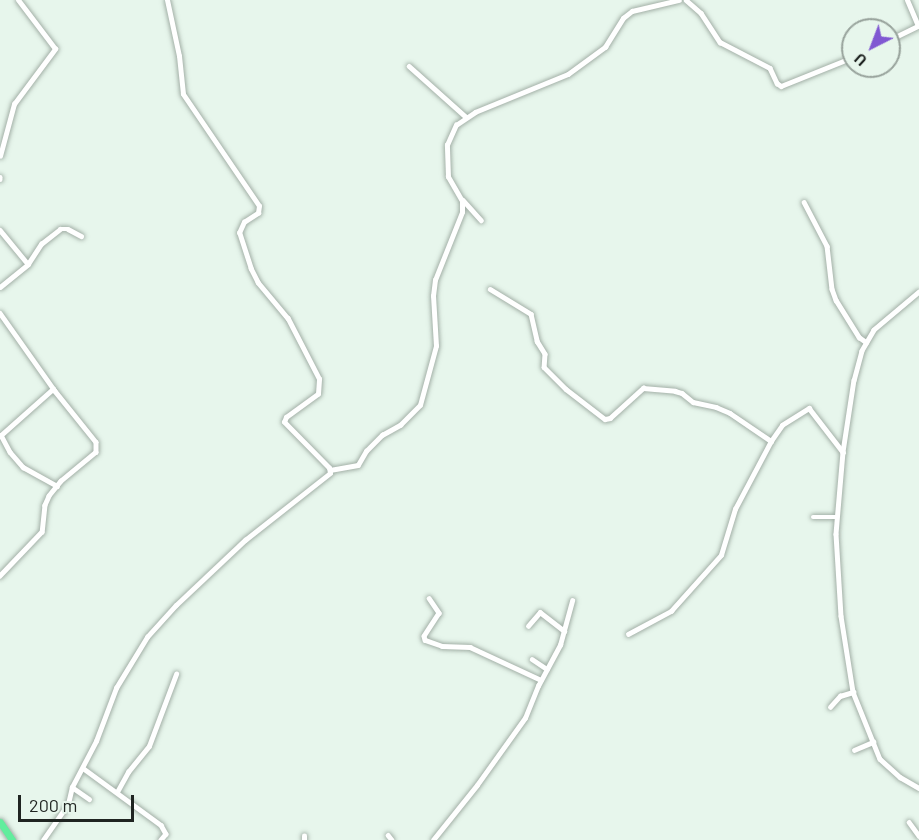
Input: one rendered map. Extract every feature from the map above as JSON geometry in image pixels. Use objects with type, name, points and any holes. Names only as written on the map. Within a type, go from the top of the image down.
[{"type":"highway","points":[[0,822],[12,840]]},
{"type":"street","points":[[0,156],[14,105],[55,50],[18,0]]},
{"type":"street","points":[[167,0],[180,56],[183,94],[259,206],[258,213],[244,222],[239,233],[251,269],[258,284],[288,320],[318,379],[318,394],[286,417],[284,422],[330,470]]},
{"type":"street","points":[[481,220],[461,198],[448,177],[447,145],[451,132],[466,117],[568,74],[605,47],[623,18],[632,11],[679,0]]},
{"type":"street","points":[[686,0],[701,13],[720,42],[770,68],[777,83],[781,86],[841,62]]},
{"type":"street","points":[[901,35],[919,28],[907,0]]},
{"type":"street","points":[[409,66],[466,117]]},
{"type":"street","points":[[43,840],[65,809],[116,688],[150,632],[245,540],[323,480],[330,470],[358,465],[366,451],[382,435],[400,424],[420,405],[436,346],[433,296],[435,280],[458,227],[462,212],[461,198]]},
{"type":"street","points":[[804,202],[827,246],[832,289],[836,300],[847,320],[866,342]]},
{"type":"street","points":[[0,287],[28,264],[41,244],[60,230],[68,229],[81,236]]},
{"type":"street","points":[[0,230],[28,264]]},
{"type":"street","points":[[490,289],[531,314],[537,341],[545,354],[544,367],[572,395],[605,419],[610,418],[643,388],[667,390],[681,392],[693,402],[730,413],[771,441]]},
{"type":"street","points":[[919,292],[874,330],[866,342],[854,380],[843,452],[837,517],[840,612],[853,692],[880,759],[889,768],[919,788]]},
{"type":"street","points":[[0,313],[53,389],[96,442],[96,452],[57,486],[45,504],[42,532],[0,576]]},
{"type":"street","points":[[53,389],[1,436],[10,452],[24,467],[57,486]]},
{"type":"street","points":[[628,633],[671,611],[721,555],[735,509],[782,425],[809,408],[843,452]]},
{"type":"street","points":[[813,517],[837,517]]},
{"type":"street","points":[[429,598],[439,614],[424,636],[425,640],[442,646],[470,647],[541,680]]},
{"type":"street","points":[[433,840],[522,723],[560,645],[572,601]]},
{"type":"street","points":[[528,626],[540,612],[564,631]]},
{"type":"street","points":[[532,659],[547,669]]},
{"type":"street","points":[[117,792],[128,772],[149,746],[176,674]]},
{"type":"street","points":[[830,707],[840,696],[853,692]]},
{"type":"street","points":[[854,750],[873,742]]},
{"type":"street","points":[[83,768],[165,829],[166,834],[161,840]]},
{"type":"street","points":[[72,788],[89,799]]},
{"type":"street","points":[[909,822],[919,836]]}]
